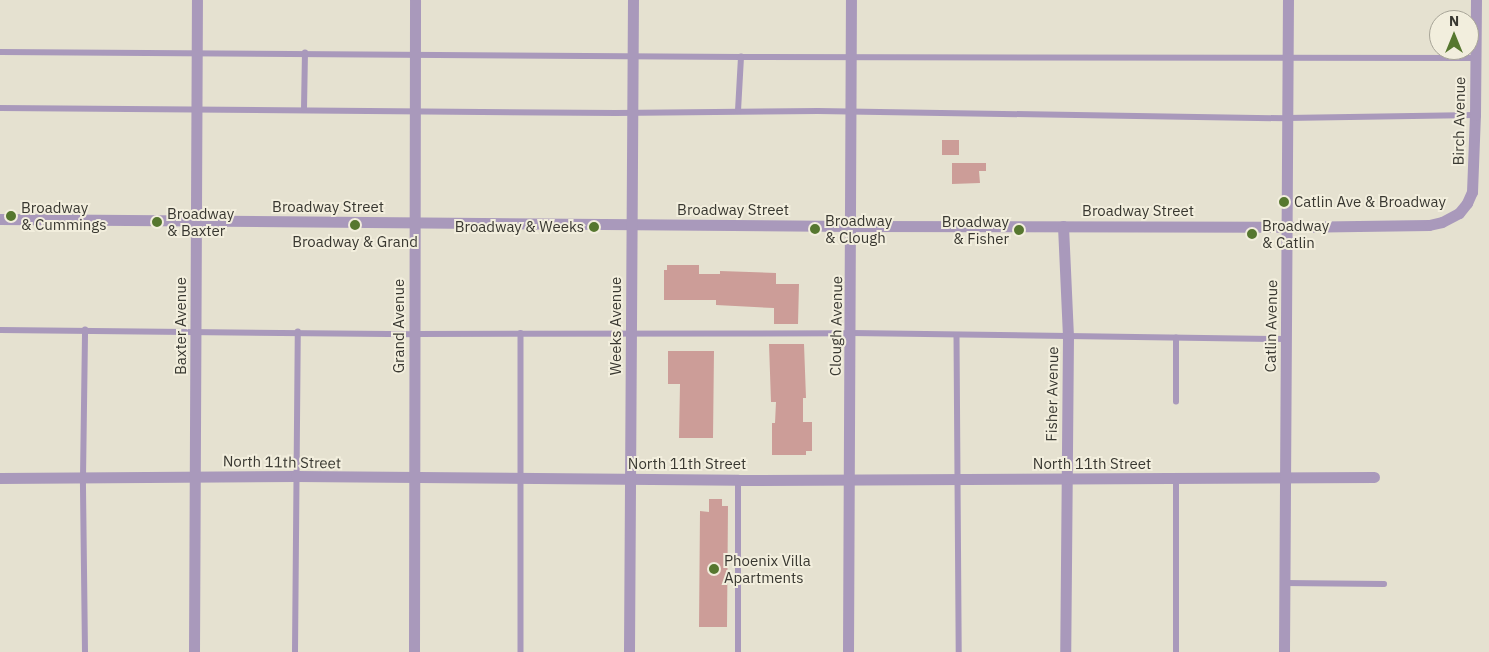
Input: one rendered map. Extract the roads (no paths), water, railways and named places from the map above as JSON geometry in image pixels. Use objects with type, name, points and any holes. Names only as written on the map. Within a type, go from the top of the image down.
[{"type":"street","name":"Baxter Avenue","points":[[194,652],[198,0]]},
{"type":"street","name":"Grand Avenue","points":[[414,652],[415,0]]},
{"type":"street","name":"Weeks Avenue","points":[[629,652],[633,0]]},
{"type":"street","name":"Clough Avenue","points":[[848,652],[852,226],[851,0]]},
{"type":"street","name":"Catlin Avenue","points":[[1284,652],[1288,0]]},
{"type":"street","name":"Birch Avenue","points":[[1463,210],[1472,192],[1476,115],[1476,60]]},
{"type":"street","name":"Broadway Street","points":[[0,219],[196,222],[1288,227],[1429,225],[1451,219],[1463,210]]},
{"type":"street","name":"Fisher Avenue","points":[[1063,226],[1068,336],[1066,652]]},
{"type":"street","name":"North 11th Street","points":[[0,478],[296,476],[738,480],[1374,477]]},
{"type":"lane","points":[[0,52],[1429,58]]},
{"type":"lane","points":[[304,109],[305,53]]},
{"type":"lane","points":[[738,111],[742,56]]},
{"type":"lane","points":[[0,108],[738,111],[1288,118],[1476,115]]},
{"type":"lane","points":[[0,330],[196,330],[415,334],[851,333],[1285,339]]},
{"type":"lane","points":[[85,330],[83,478],[85,652]]},
{"type":"lane","points":[[295,652],[298,332]]},
{"type":"lane","points":[[521,333],[521,652]]},
{"type":"lane","points":[[957,335],[959,652]]},
{"type":"lane","points":[[1176,338],[1176,402]]},
{"type":"lane","points":[[1176,479],[1176,652]]},
{"type":"lane","points":[[738,480],[738,652]]},
{"type":"lane","points":[[1284,583],[1384,584]]},
{"type":"place","name":"Catlin Ave & Broadway","points":[[1284,202]]},
{"type":"place","name":"Broadway & Cummings","points":[[11,216]]},
{"type":"place","name":"Broadway & Baxter","points":[[157,222]]},
{"type":"place","name":"Broadway & Grand","points":[[355,225]]},
{"type":"place","name":"Broadway & Weeks","points":[[594,227]]},
{"type":"place","name":"Broadway & Clough","points":[[815,229]]},
{"type":"place","name":"Broadway & Fisher","points":[[1019,230]]},
{"type":"place","name":"Broadway & Catlin","points":[[1252,234]]},
{"type":"place","name":"Phoenix Villa Apartments","points":[[714,569]]}]
